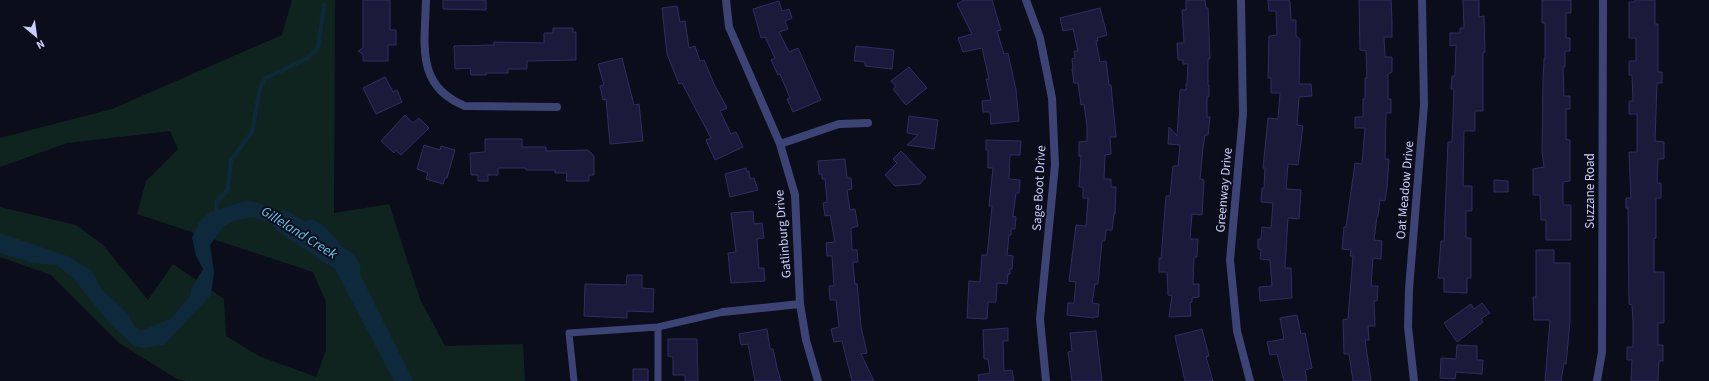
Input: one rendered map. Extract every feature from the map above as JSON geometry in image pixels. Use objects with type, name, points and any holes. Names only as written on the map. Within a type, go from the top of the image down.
[{"type":"street","points":[[426,0],[425,60],[431,78],[440,92],[452,101],[465,106],[557,107]]},
{"type":"street","name":"Gatlinburg Drive","points":[[726,0],[728,27],[780,144],[795,195],[800,304],[806,340],[818,381]]},
{"type":"street","name":"Sage Boot Drive","points":[[1026,0],[1040,38],[1052,98],[1055,165],[1040,320],[1046,381]]},
{"type":"street","name":"Greenway Drive","points":[[1241,0],[1243,114],[1230,260],[1237,331],[1250,381]]},
{"type":"street","name":"Oat Meadow Drive","points":[[1414,381],[1408,327],[1409,289],[1424,105],[1422,0]]},
{"type":"street","name":"Suzzane Road","points":[[1597,381],[1602,352],[1603,0]]},
{"type":"street","points":[[780,144],[839,124],[868,123]]},
{"type":"street","points":[[722,312],[800,304]]},
{"type":"lane","points":[[574,381],[570,333],[658,327],[722,312]]},
{"type":"lane","points":[[658,327],[658,381]]},
{"type":"green space","points":[[292,0],[335,0],[334,213],[389,204],[420,299],[445,346],[523,344],[525,381],[186,381],[177,379],[119,343],[51,275],[0,257],[0,207],[76,225],[103,245],[148,300],[173,264],[224,299],[226,336],[259,356],[316,377],[326,350],[326,302],[313,272],[137,214],[146,181],[178,149],[170,131],[67,143],[0,167],[0,138],[112,109],[282,35]]},
{"type":"water","points":[[245,201],[259,203],[292,223],[300,223],[313,219],[332,235],[343,247],[357,268],[413,381],[394,381],[322,244],[254,217],[236,220],[224,226],[210,245],[214,272],[211,295],[164,345],[145,348],[134,346],[110,324],[74,279],[57,265],[33,263],[0,253],[0,233],[70,257],[92,271],[101,289],[127,313],[134,326],[141,331],[170,319],[190,297],[191,289],[203,269],[196,256],[192,238],[199,222],[210,212]]},
{"type":"building","points":[[363,0],[390,0],[390,30],[396,30],[396,45],[388,45],[388,61],[363,61],[363,54],[358,51],[363,48]]},
{"type":"building","points":[[443,0],[486,0],[486,10],[443,9]]},
{"type":"building","points":[[964,0],[992,0],[1001,30],[997,31],[1004,54],[1008,53],[1016,90],[1019,121],[991,124],[990,112],[983,112],[982,101],[991,100],[986,79],[989,79],[982,48],[963,52],[958,38],[972,34],[957,4]]},
{"type":"building","points":[[1186,0],[1205,0],[1206,8],[1208,8],[1210,59],[1208,59],[1209,97],[1207,97],[1207,117],[1210,117],[1208,135],[1205,135],[1200,179],[1204,180],[1202,215],[1192,214],[1190,239],[1198,239],[1197,257],[1194,257],[1193,284],[1199,284],[1199,297],[1192,298],[1192,302],[1190,303],[1191,316],[1169,317],[1172,296],[1168,295],[1167,272],[1159,272],[1159,258],[1161,259],[1166,196],[1170,196],[1173,166],[1178,166],[1180,145],[1168,144],[1169,127],[1177,136],[1180,90],[1186,90],[1187,84],[1188,64],[1183,64],[1183,60],[1178,60],[1177,43],[1184,43],[1182,10],[1186,10]]},
{"type":"building","points":[[1268,0],[1289,0],[1290,2],[1291,20],[1296,20],[1296,36],[1300,39],[1299,84],[1311,84],[1312,96],[1299,97],[1297,125],[1303,126],[1298,165],[1288,164],[1286,189],[1301,190],[1299,219],[1288,218],[1285,268],[1291,268],[1292,298],[1260,301],[1259,287],[1272,286],[1270,260],[1260,259],[1261,250],[1258,249],[1258,239],[1261,239],[1262,227],[1271,228],[1273,203],[1261,202],[1262,188],[1264,188],[1265,168],[1263,168],[1268,118],[1278,119],[1280,93],[1271,93],[1271,78],[1268,78],[1269,36],[1277,35],[1276,11],[1269,11]]},
{"type":"building","points":[[1359,0],[1391,0],[1392,21],[1392,37],[1384,37],[1385,57],[1392,57],[1392,72],[1388,74],[1388,99],[1391,99],[1391,113],[1386,113],[1385,159],[1389,159],[1387,187],[1385,201],[1380,200],[1374,240],[1382,241],[1381,259],[1373,258],[1371,286],[1378,286],[1377,301],[1374,301],[1375,326],[1368,326],[1369,340],[1365,340],[1371,381],[1353,381],[1349,354],[1344,354],[1343,320],[1348,319],[1353,256],[1350,256],[1351,250],[1342,249],[1344,227],[1346,227],[1355,163],[1362,164],[1365,128],[1355,128],[1355,117],[1363,117],[1365,78],[1367,78],[1366,51],[1360,50]]},
{"type":"building","points":[[1463,0],[1479,0],[1479,17],[1484,16],[1485,52],[1483,53],[1483,111],[1475,111],[1475,131],[1464,131],[1463,186],[1472,186],[1472,211],[1466,211],[1466,238],[1471,238],[1471,278],[1467,278],[1467,293],[1444,292],[1444,278],[1438,278],[1441,241],[1444,241],[1448,142],[1452,142],[1454,89],[1451,89],[1452,76],[1455,76],[1456,45],[1450,46],[1450,33],[1460,33],[1460,28],[1464,28]]},
{"type":"building","points":[[1542,0],[1571,0],[1571,13],[1566,13],[1566,38],[1570,38],[1570,51],[1565,51],[1565,67],[1563,67],[1564,96],[1570,96],[1570,109],[1566,109],[1566,139],[1570,140],[1570,181],[1563,182],[1563,205],[1571,205],[1571,240],[1546,240],[1546,220],[1541,220],[1540,195],[1533,195],[1533,169],[1544,167],[1542,152],[1545,23],[1542,23]]},
{"type":"building","points":[[1635,0],[1655,0],[1655,24],[1658,24],[1658,72],[1662,72],[1662,83],[1657,83],[1655,141],[1664,142],[1664,159],[1658,159],[1657,183],[1661,183],[1661,198],[1656,198],[1656,238],[1654,239],[1654,272],[1664,272],[1664,323],[1658,323],[1658,345],[1663,345],[1663,361],[1659,361],[1658,381],[1631,381],[1632,360],[1627,360],[1627,347],[1633,347],[1633,323],[1632,305],[1629,304],[1628,208],[1626,208],[1626,198],[1631,198],[1629,152],[1637,152],[1637,114],[1629,114],[1629,101],[1633,101],[1632,75],[1629,75],[1629,61],[1636,61],[1636,38],[1629,38],[1629,2],[1635,2]]},
{"type":"building","points":[[779,1],[782,11],[789,9],[792,18],[785,21],[788,29],[779,32],[789,52],[798,48],[821,100],[793,112],[787,99],[790,98],[780,74],[778,75],[771,60],[775,58],[765,37],[761,38],[753,9]]},
{"type":"building","points":[[677,6],[680,22],[685,21],[689,48],[695,46],[700,61],[704,60],[714,84],[727,108],[720,111],[731,134],[736,132],[743,147],[715,160],[706,140],[711,138],[682,83],[679,84],[667,54],[662,8]]},
{"type":"building","points":[[1100,8],[1107,35],[1097,38],[1098,41],[1096,41],[1100,62],[1106,61],[1109,85],[1111,85],[1116,137],[1110,137],[1111,154],[1105,155],[1104,179],[1111,179],[1111,187],[1116,187],[1115,214],[1112,230],[1106,230],[1105,241],[1102,241],[1098,284],[1095,284],[1092,303],[1099,304],[1098,317],[1094,318],[1067,315],[1068,303],[1074,303],[1076,282],[1069,281],[1076,225],[1086,226],[1088,198],[1083,198],[1083,187],[1079,187],[1081,156],[1079,156],[1079,142],[1087,141],[1087,126],[1084,104],[1081,105],[1078,83],[1074,83],[1072,59],[1075,58],[1074,51],[1078,51],[1073,29],[1063,31],[1060,18]]},
{"type":"building","points":[[553,28],[573,28],[573,32],[576,32],[576,60],[527,61],[527,69],[508,69],[508,73],[486,73],[486,75],[471,75],[470,68],[455,69],[454,46],[494,45],[494,42],[544,43],[544,33],[553,33]]},
{"type":"building","points":[[856,46],[894,50],[892,69],[865,66],[865,62],[854,61]]},
{"type":"building","points":[[622,58],[634,105],[639,104],[643,141],[610,144],[606,99],[603,100],[600,86],[604,85],[598,64]]},
{"type":"building","points":[[909,67],[927,88],[906,105],[893,89],[896,87],[891,81]]},
{"type":"building","points":[[385,77],[393,92],[397,90],[402,102],[376,114],[363,88]]},
{"type":"building","points":[[405,115],[413,123],[419,118],[429,128],[401,155],[396,150],[394,153],[381,141]]},
{"type":"building","points":[[909,116],[938,120],[934,149],[907,145],[918,135],[907,133]]},
{"type":"building","points":[[485,139],[522,139],[522,147],[546,147],[546,151],[588,150],[594,156],[594,175],[589,175],[589,181],[566,181],[567,173],[555,173],[555,170],[498,168],[498,175],[488,175],[488,181],[478,181],[478,175],[471,175],[470,153],[485,152]]},
{"type":"building","points":[[986,140],[1021,141],[1020,155],[1010,155],[1009,179],[1020,180],[1019,193],[1016,193],[1013,216],[1016,217],[1015,229],[1011,229],[1011,235],[1009,235],[1007,255],[1013,256],[1012,269],[1010,269],[1010,274],[1008,274],[1007,284],[997,283],[996,302],[988,302],[987,319],[967,318],[969,281],[980,282],[982,255],[987,255],[989,237],[992,206],[989,206],[993,168],[988,168],[988,150],[986,150]]},
{"type":"building","points":[[424,145],[440,150],[441,146],[455,150],[447,178],[445,178],[443,184],[426,179],[428,173],[417,169]]},
{"type":"building","points":[[901,151],[926,177],[920,184],[895,186],[885,175],[897,163],[893,159]]},
{"type":"building","points":[[845,159],[847,178],[851,178],[852,189],[847,190],[850,210],[855,209],[858,226],[851,228],[852,250],[857,250],[858,262],[853,262],[855,284],[857,284],[861,327],[867,353],[861,354],[874,381],[852,381],[842,341],[834,342],[831,329],[839,327],[836,300],[830,300],[829,286],[834,286],[832,256],[827,256],[826,243],[835,242],[830,215],[825,216],[823,203],[827,202],[825,179],[822,179],[822,174],[819,174],[818,161]]},
{"type":"building","points":[[746,168],[747,172],[749,171],[750,179],[754,178],[758,190],[730,197],[725,174]]},
{"type":"building","points":[[1494,180],[1508,181],[1508,192],[1494,192]]},
{"type":"building","points":[[753,211],[754,224],[762,223],[764,238],[757,239],[759,268],[764,268],[765,281],[731,283],[728,253],[736,252],[731,213]]},
{"type":"building","points":[[1536,250],[1554,250],[1554,263],[1570,263],[1570,321],[1566,364],[1564,363],[1561,381],[1545,381],[1550,320],[1534,320],[1533,297],[1536,297]]},
{"type":"building","points":[[627,275],[642,275],[642,288],[654,289],[653,312],[627,311],[627,318],[584,316],[585,284],[626,285]]},
{"type":"building","points":[[1482,303],[1490,313],[1481,319],[1483,322],[1457,342],[1444,323],[1471,304],[1474,309]]},
{"type":"building","points":[[1297,315],[1301,334],[1305,333],[1312,368],[1305,370],[1307,381],[1284,381],[1277,354],[1270,355],[1267,342],[1284,339],[1280,318]]},
{"type":"building","points":[[1008,328],[1008,341],[1003,341],[1004,371],[1012,370],[1014,381],[979,381],[978,375],[990,373],[988,359],[984,359],[983,330]]},
{"type":"building","points":[[767,329],[770,349],[773,349],[781,381],[755,381],[748,344],[741,345],[739,334]]},
{"type":"building","points":[[1202,329],[1209,356],[1206,357],[1213,381],[1185,381],[1175,336]]},
{"type":"building","points":[[1096,331],[1102,381],[1072,381],[1068,352],[1072,351],[1070,333]]},
{"type":"building","points":[[668,339],[697,339],[698,381],[685,381],[685,375],[673,375],[673,357],[668,356]]},
{"type":"building","points":[[1457,345],[1477,346],[1477,360],[1483,360],[1482,374],[1456,372],[1455,379],[1440,378],[1441,358],[1456,359]]},
{"type":"building","points":[[633,369],[648,369],[648,381],[633,381]]},
{"type":"waterway","points":[[216,215],[217,201],[228,190],[231,160],[252,132],[260,88],[266,78],[308,58],[318,47],[324,5]]},
{"type":"waterway","name":"Gilleland Creek","points":[[284,222],[345,262],[349,269]]}]
